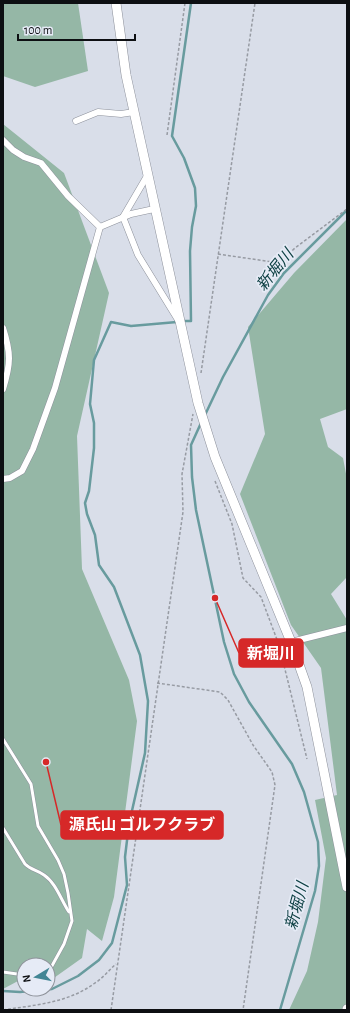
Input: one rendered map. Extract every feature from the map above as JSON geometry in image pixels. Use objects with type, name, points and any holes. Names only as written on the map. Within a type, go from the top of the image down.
[{"type":"street","points":[[116,3],[117,21],[126,75],[154,209],[198,403],[215,458],[292,642],[308,688],[347,887]]},
{"type":"street","points":[[76,121],[98,112],[121,114],[134,112]]},
{"type":"street","points":[[3,140],[13,150],[24,157],[41,163],[68,196],[100,228]]},
{"type":"street","points":[[123,217],[147,176]]},
{"type":"street","points":[[3,479],[10,478],[22,471],[33,449],[55,388],[100,228],[123,217],[154,209]]},
{"type":"street","points":[[123,217],[138,255],[180,323]]},
{"type":"street","points":[[3,328],[9,348],[10,361],[3,389]]},
{"type":"street","points":[[292,642],[347,628]]},
{"type":"lane","points":[[3,739],[31,784],[38,826],[58,860],[64,874],[72,921],[64,944],[56,958]]},
{"type":"lane","points":[[3,828],[25,864],[29,869],[43,874],[53,884],[71,914]]},
{"type":"lane","points":[[3,972],[16,974]]},
{"type":"path","points":[[167,135],[185,3]]},
{"type":"path","points":[[200,380],[255,3]]},
{"type":"path","points":[[218,254],[279,263],[295,248],[347,209]]},
{"type":"path","points":[[110,1010],[183,512],[182,474],[192,415],[198,403]]},
{"type":"path","points":[[213,476],[232,524],[243,578],[261,597],[279,645],[307,759]]},
{"type":"path","points":[[157,683],[220,692],[228,700],[253,745],[272,772],[275,785],[243,1010]]},
{"type":"path","points":[[3,1010],[53,1003],[66,998],[95,983],[116,964]]},
{"type":"green space","points":[[3,3],[78,3],[88,71],[35,87],[3,76]]},
{"type":"green space","points":[[3,124],[64,173],[109,293],[77,436],[82,569],[129,680],[137,721],[114,897],[102,941],[87,929],[82,958],[56,976],[56,957],[16,957],[16,982],[3,989]]},
{"type":"green space","points":[[347,219],[347,409],[320,419],[328,447],[343,458],[347,479],[347,577],[331,594],[347,620],[347,1010],[289,1010],[307,971],[318,922],[326,858],[315,800],[337,795],[321,668],[291,625],[240,494],[265,434],[248,327],[294,273]]},
{"type":"waterway","points":[[182,321],[191,321],[190,251],[196,206],[195,188],[184,158],[172,136],[191,3]]},
{"type":"waterway","name":"新堀川","points":[[205,415],[223,377],[268,295],[284,273],[347,210]]},
{"type":"waterway","points":[[3,991],[20,992],[52,989],[78,976],[99,960],[112,943],[127,885],[125,857],[129,824],[145,753],[148,701],[140,655],[114,587],[99,565],[95,535],[87,514],[85,503],[89,491],[94,448],[94,423],[90,404],[94,360],[111,322],[131,326],[177,322]]},
{"type":"waterway","name":"新堀川","points":[[201,423],[191,445],[192,477],[196,510],[224,642],[234,674],[249,702],[292,764],[304,792],[318,842],[319,866],[315,891],[280,1010]]},
{"type":"place","name":"新堀川","points":[[215,598]]},
{"type":"place","name":"源氏山 ゴルフクラブ","points":[[46,762]]}]
